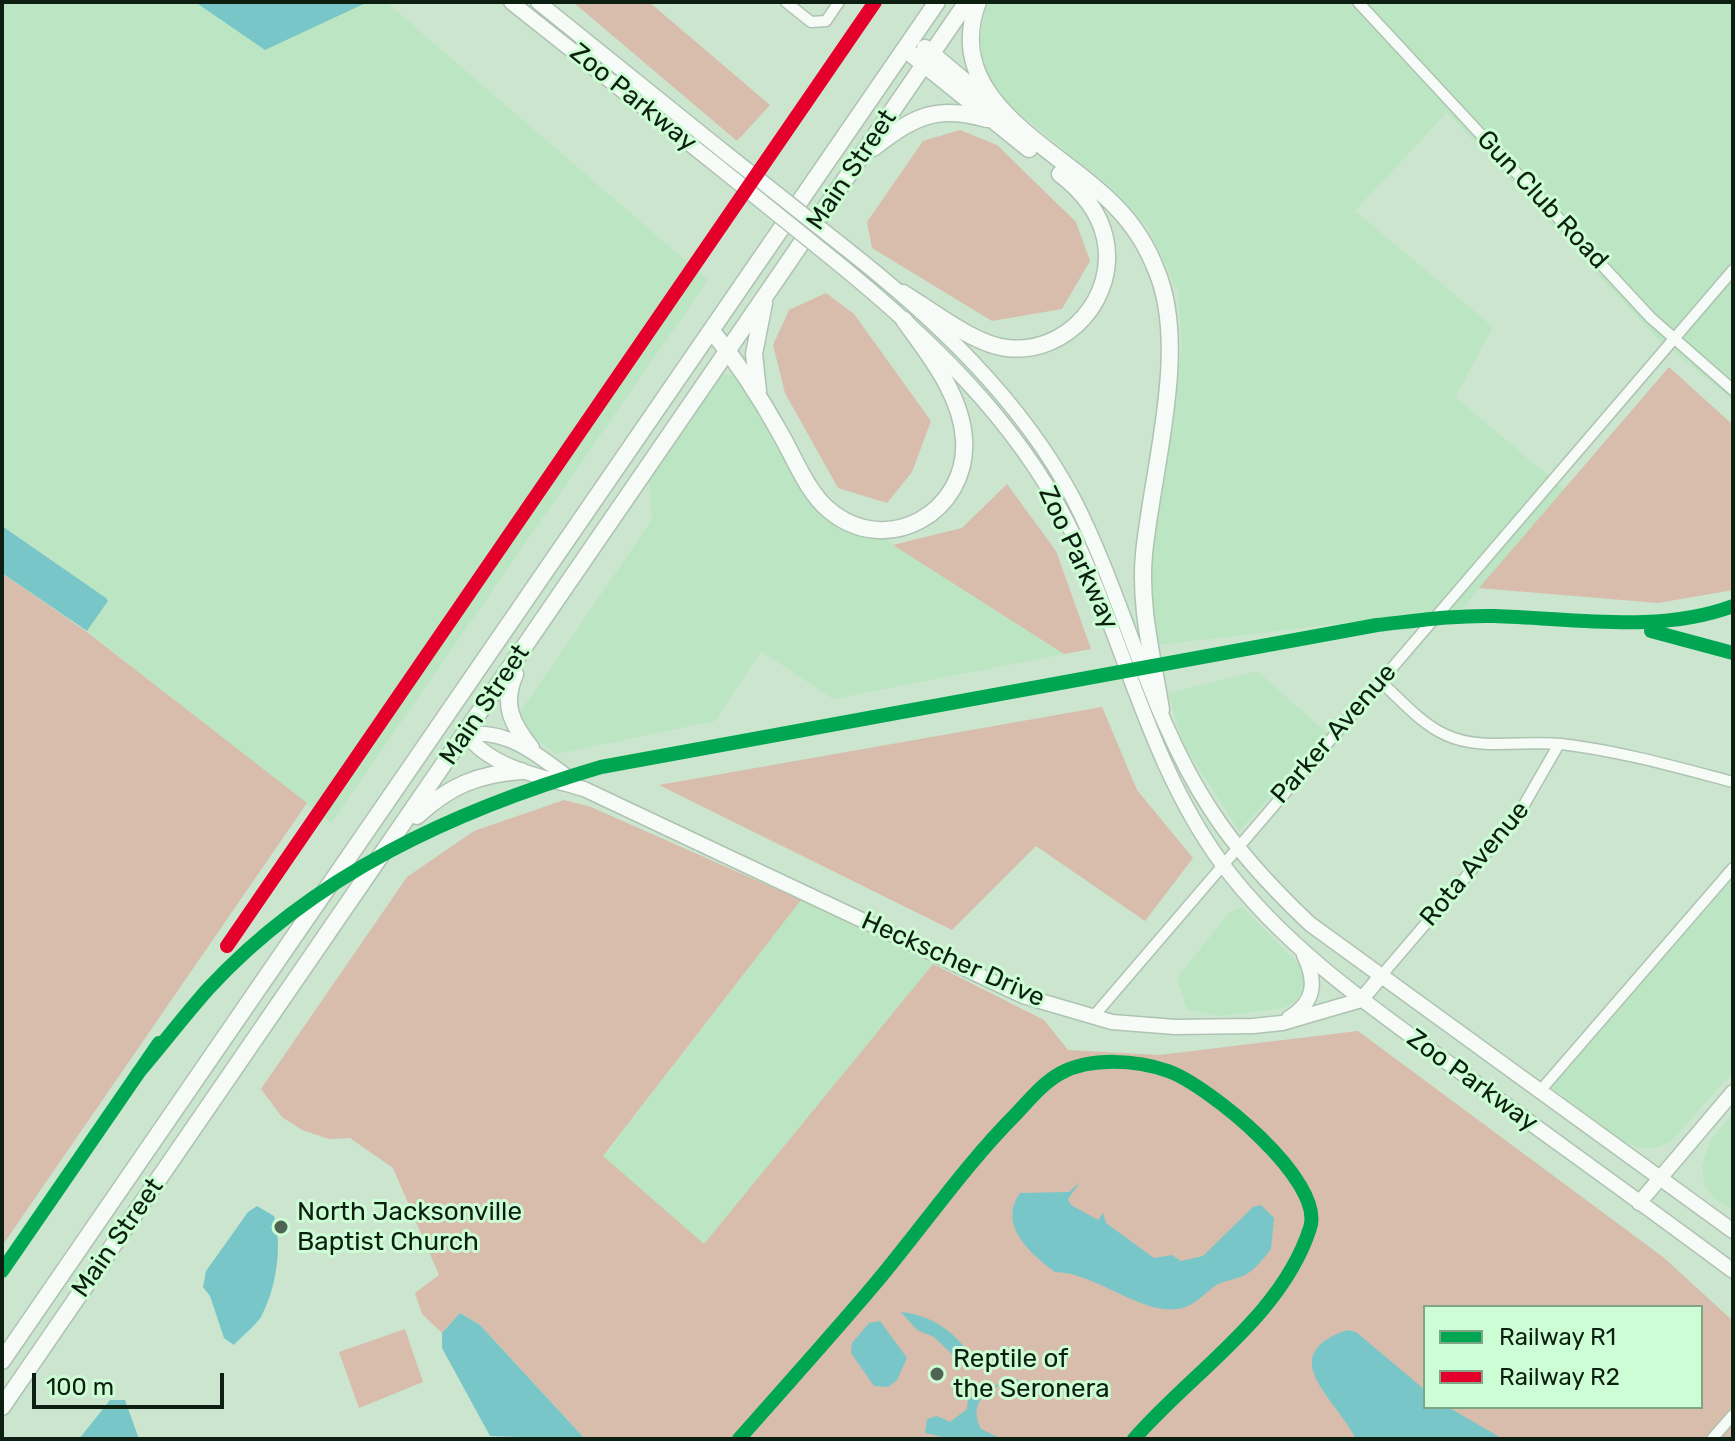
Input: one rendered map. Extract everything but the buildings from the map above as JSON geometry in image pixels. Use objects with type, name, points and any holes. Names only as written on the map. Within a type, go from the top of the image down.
[{"type":"main road","name":"Zoo Parkway","points":[[511,2],[903,293],[1003,397],[1073,498],[1161,710],[1196,785],[1237,845],[1310,924],[1733,1231]]},
{"type":"main road","name":"Zoo Parkway","points":[[538,2],[904,320],[985,402],[1048,488],[1095,585],[1179,792],[1222,863],[1251,899],[1300,948],[1361,1000],[1733,1271]]},
{"type":"main road","name":"Main Street","points":[[2,1361],[937,2]]},
{"type":"main road","name":"Main Street","points":[[2,1407],[967,2]]},
{"type":"main road","points":[[903,293],[979,339],[1004,348],[1031,348],[1055,341],[1078,325],[1094,307],[1107,262],[1100,222],[1074,185],[1001,119],[984,88],[971,56],[971,30],[978,2]]},
{"type":"main road","points":[[909,44],[1121,212],[1140,237],[1164,293],[1170,359],[1144,556],[1144,608],[1161,710]]},
{"type":"main road","points":[[861,157],[894,133],[930,113],[961,111],[1001,119]]},
{"type":"main road","points":[[759,396],[754,354],[766,296]]},
{"type":"main road","points":[[712,331],[759,396],[814,492],[830,511],[852,525],[879,532],[909,527],[922,521],[954,484],[964,440],[952,392],[904,320]]},
{"type":"main road","points":[[528,643],[508,691],[508,704],[511,719],[531,748]]},
{"type":"main road","points":[[421,753],[440,742],[466,734],[463,692]]},
{"type":"main road","name":"Heckscher Drive","points":[[466,734],[483,732],[531,748],[584,789]]},
{"type":"main road","name":"Heckscher Drive","points":[[466,734],[485,753],[521,771],[584,789],[1023,996],[1093,1017],[1175,1027],[1282,1023],[1361,1000]]},
{"type":"main road","points":[[393,838],[447,790],[492,773],[521,771]]},
{"type":"main road","points":[[1282,1023],[1298,1012],[1314,988],[1313,973],[1300,948]]},
{"type":"main road","points":[[1361,1000],[1381,976]]},
{"type":"main road","points":[[198,1076],[219,1091]]},
{"type":"main road","points":[[1639,1203],[1733,1092]]},
{"type":"street","points":[[786,2],[811,22],[826,21],[839,2]]},
{"type":"street","name":"Gun Club Road","points":[[1358,2],[1675,339],[1733,390]]},
{"type":"street","name":"Parker Avenue","points":[[1093,1017],[1237,845],[1733,270]]},
{"type":"street","points":[[1380,681],[1445,735],[1463,741],[1559,744],[1636,756],[1733,782]]},
{"type":"street","name":"Rota Avenue","points":[[1381,976],[1517,817],[1559,744]]},
{"type":"street","points":[[1540,1091],[1733,868]]},
{"type":"street","points":[[1712,1439],[1733,1415]]},
{"type":"shaded area","points":[[2,2],[195,2],[265,50],[368,2],[386,2],[708,280],[331,823],[87,631],[108,602],[106,598],[2,526]]},
{"type":"shaded area","points":[[573,2],[649,2],[770,105],[737,141]]},
{"type":"shaded area","points":[[987,2],[1733,2],[1733,400],[1656,337],[1447,112],[1355,211],[1493,327],[1455,397],[1564,489],[1462,609],[1158,645],[1151,614],[1150,557],[1182,345],[1178,291],[1148,228],[1114,190],[1003,100],[988,79],[979,44]]},
{"type":"shaded area","points":[[960,130],[997,145],[1076,222],[1090,261],[1062,309],[992,321],[872,248],[867,222],[923,141]]},
{"type":"shaded area","points":[[826,293],[854,314],[931,421],[912,472],[887,503],[838,488],[785,393],[773,345],[789,310]]},
{"type":"shaded area","points":[[1669,367],[1733,425],[1733,590],[1658,603],[1479,588]]},
{"type":"shaded area","points":[[723,374],[733,376],[746,387],[815,501],[880,536],[1064,654],[833,699],[761,651],[715,721],[556,754],[526,731],[516,718],[652,520],[649,481]]},
{"type":"shaded area","points":[[1007,484],[1056,551],[1091,649],[1064,654],[893,545],[962,528]]},
{"type":"shaded area","points":[[2,573],[87,632],[307,803],[2,1246]]},
{"type":"shaded area","points":[[1257,671],[1327,733],[1239,831],[1184,745],[1168,693]]},
{"type":"shaded area","points":[[1102,707],[1137,790],[1193,858],[1145,921],[1036,846],[952,930],[659,785]]},
{"type":"shaded area","points":[[564,800],[591,807],[801,900],[603,1156],[704,1244],[933,964],[1044,1020],[1068,1050],[1159,1055],[1358,1031],[1663,1257],[1733,1321],[1733,1439],[585,1439],[480,1325],[460,1313],[442,1333],[422,1314],[415,1293],[439,1275],[393,1168],[350,1138],[329,1139],[302,1130],[282,1117],[261,1089],[407,877],[474,831]]},
{"type":"shaded area","points":[[1733,878],[1733,1072],[1671,1141],[1656,1148],[1639,1148],[1622,1141],[1551,1087]]},
{"type":"shaded area","points":[[801,900],[933,964],[704,1245],[603,1157]]},
{"type":"shaded area","points":[[1242,907],[1303,968],[1304,988],[1295,1002],[1284,1008],[1220,1016],[1187,1009],[1177,978],[1229,913]]},
{"type":"shaded area","points":[[1733,1114],[1733,1211],[1714,1198],[1704,1184],[1702,1166],[1711,1139]]},
{"type":"shaded area","points":[[405,1329],[423,1382],[359,1408],[339,1352]]},
{"type":"water","points":[[195,2],[368,2],[265,50]]},
{"type":"water","points":[[2,526],[106,598],[108,601],[87,631],[2,573]]},
{"type":"water","points":[[1080,1182],[1068,1199],[1071,1205],[1098,1220],[1103,1213],[1106,1223],[1154,1258],[1172,1255],[1181,1261],[1203,1256],[1253,1207],[1261,1205],[1274,1218],[1271,1249],[1249,1273],[1218,1284],[1190,1305],[1175,1309],[1142,1303],[1089,1280],[1055,1272],[1036,1257],[1020,1238],[1012,1216],[1020,1193],[1069,1192]]},
{"type":"water","points":[[257,1206],[274,1216],[278,1240],[276,1267],[271,1294],[261,1317],[234,1345],[224,1338],[210,1296],[203,1287],[206,1271],[248,1212]]},
{"type":"water","points":[[901,1312],[936,1323],[964,1347],[954,1356],[934,1337],[917,1330]]},
{"type":"water","points":[[460,1313],[480,1325],[585,1439],[490,1436],[442,1348],[442,1333]]},
{"type":"water","points":[[880,1321],[907,1358],[897,1380],[888,1387],[874,1386],[851,1353],[852,1343],[869,1323]]},
{"type":"water","points":[[1347,1330],[1356,1332],[1423,1388],[1423,1409],[1451,1409],[1503,1439],[1356,1439],[1316,1379],[1312,1365],[1314,1352],[1325,1340]]},
{"type":"water","points":[[1015,1379],[1024,1383],[1026,1391],[1016,1386],[996,1387],[987,1392],[977,1408],[981,1429],[1002,1439],[951,1439],[925,1433],[927,1419],[937,1416],[950,1422],[967,1409],[968,1400],[981,1390]]},
{"type":"water","points":[[110,1400],[125,1400],[139,1439],[79,1439]]},
{"type":"rail line","name":"R2","points":[[227,946],[875,2]]},
{"type":"rail line","name":"R1","points":[[138,1073],[208,989],[249,948],[293,912],[340,880],[440,826],[547,784],[601,767],[1377,625],[1479,616],[1645,622],[1704,615],[1733,606]]},
{"type":"rail line","name":"R1","points":[[1651,631],[1733,653]]},
{"type":"rail line","name":"R1","points":[[2,1271],[159,1043]]},
{"type":"rail line","name":"R1","points":[[739,1439],[874,1285],[979,1154],[1038,1091],[1061,1073],[1100,1062],[1142,1064],[1168,1071],[1209,1095],[1235,1114],[1283,1161],[1310,1208],[1310,1228],[1297,1260],[1279,1289],[1233,1341],[1134,1439]]},
{"type":"place","name":"North Jacksonville Baptist Church","points":[[281,1227]]},
{"type":"place","name":"Reptile of the Seronera","points":[[937,1374]]}]
